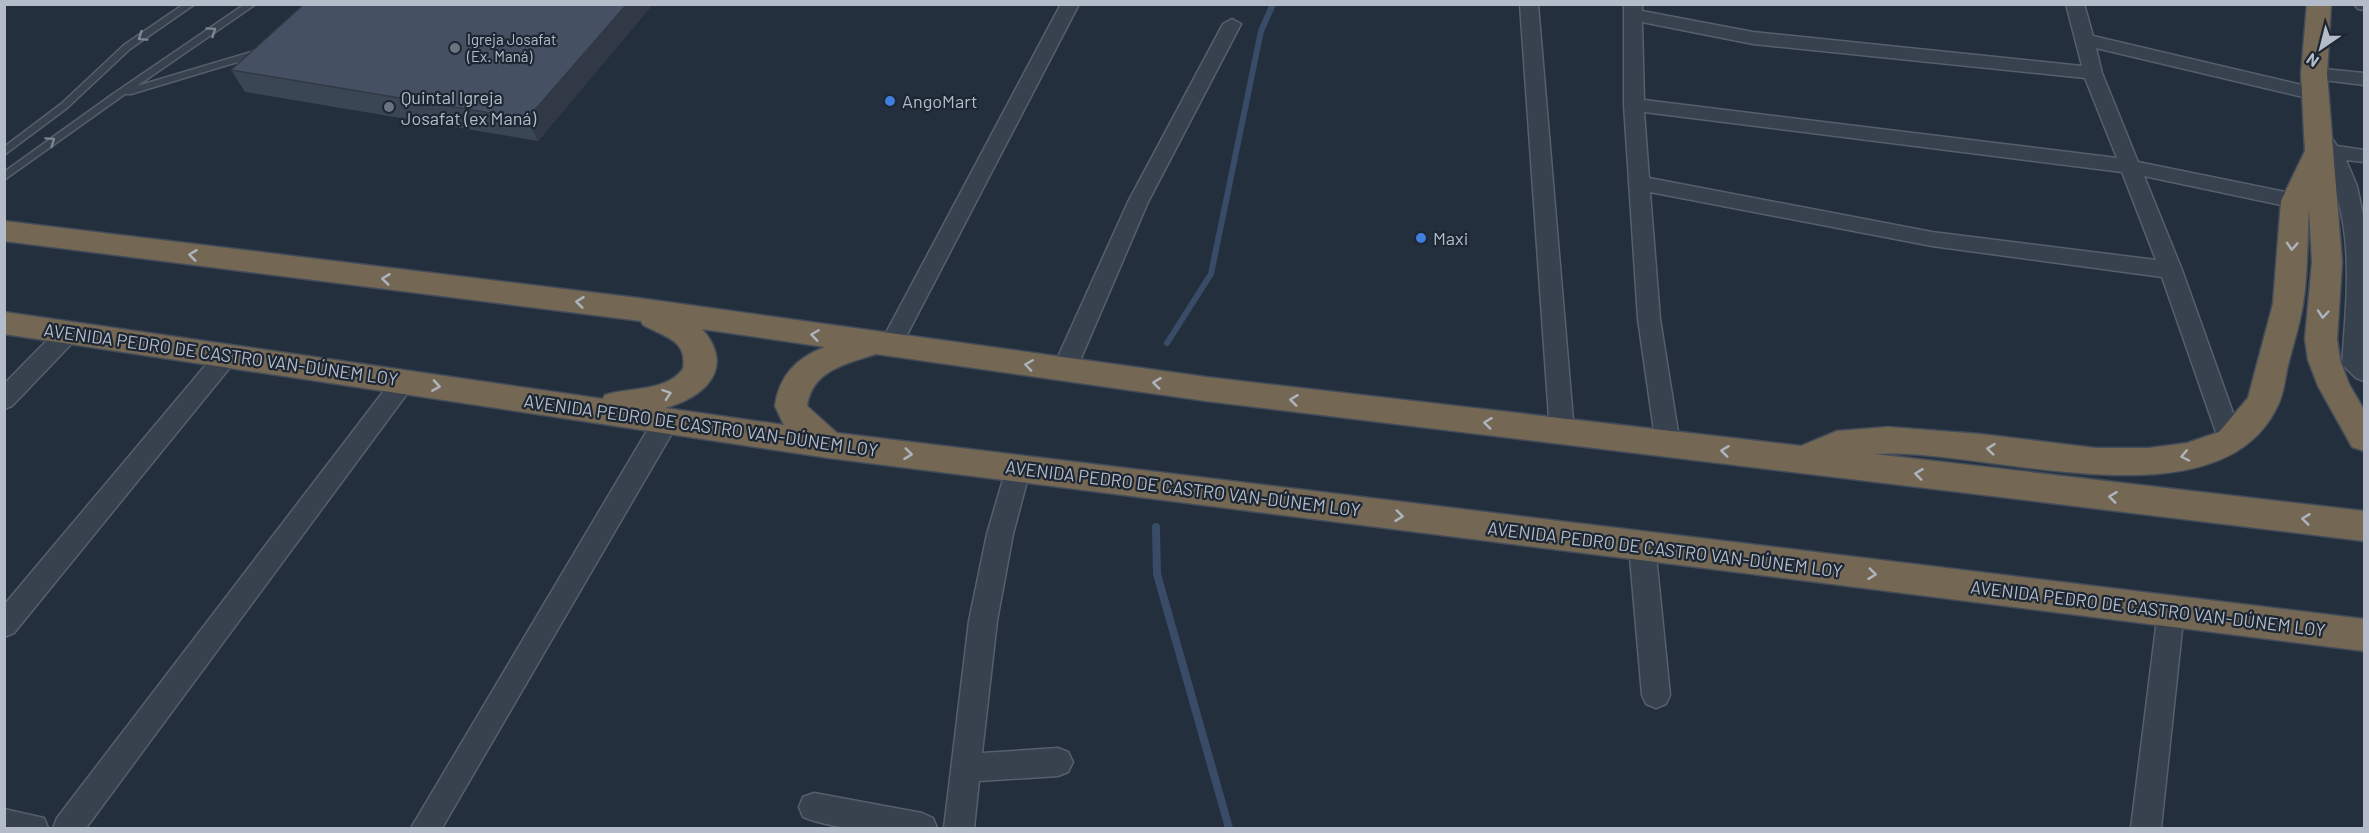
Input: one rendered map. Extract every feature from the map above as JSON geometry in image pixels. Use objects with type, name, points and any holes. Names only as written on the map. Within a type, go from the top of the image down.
[{"type":"highway","points":[[2319,4],[2315,84],[2324,146],[2327,262],[2321,339],[2324,360],[2356,425]]},
{"type":"highway","points":[[1803,460],[1837,444],[1888,440],[2096,462],[2149,462],[2188,456],[2231,441],[2263,403],[2288,304],[2295,201],[2324,146]]},
{"type":"highway","points":[[4,231],[638,309],[1206,389],[2364,526]]},
{"type":"highway","points":[[589,409],[653,399],[674,392],[694,378],[701,367],[701,356],[689,336],[638,309]]},
{"type":"highway","name":"AVENIDA PEDRO DE CASTRO VAN-DÚNEM LOY","points":[[4,323],[228,354],[829,445],[1019,466],[1237,496],[2364,635]]},
{"type":"highway","points":[[829,445],[797,418],[790,406],[795,382],[820,362],[881,344]]},
{"type":"street","points":[[881,344],[1070,4]]},
{"type":"street","points":[[1530,4],[1562,432]]},
{"type":"street","points":[[2075,4],[2093,73],[2132,167],[2231,441]]},
{"type":"street","points":[[1668,445],[1649,319],[1634,105],[1633,10],[1754,38],[2093,73]]},
{"type":"street","points":[[1064,370],[1138,202],[1232,24]]},
{"type":"street","points":[[2085,40],[2315,84],[2364,79]]},
{"type":"street","points":[[1634,105],[1818,126],[2132,167],[2295,201]]},
{"type":"street","points":[[2324,146],[2364,156]]},
{"type":"street","points":[[2324,146],[2352,203],[2362,262],[2354,364],[2364,372]]},
{"type":"street","points":[[1641,183],[1932,239],[2170,270]]},
{"type":"street","points":[[4,400],[69,332]]},
{"type":"street","points":[[4,625],[228,354]]},
{"type":"street","points":[[68,828],[404,381]]},
{"type":"street","points":[[426,828],[666,421]]},
{"type":"street","points":[[959,828],[968,768],[983,621],[999,534],[1019,466]]},
{"type":"street","points":[[1642,546],[1656,695]]},
{"type":"street","points":[[2146,828],[2171,611]]},
{"type":"street","points":[[968,768],[1058,762]]},
{"type":"street","points":[[814,807],[922,828]]},
{"type":"street","points":[[4,823],[33,828]]},
{"type":"lane","points":[[4,152],[64,106],[127,47],[191,4]]},
{"type":"lane","points":[[4,177],[116,96],[252,4]]},
{"type":"lane","points":[[116,96],[262,52]]},
{"type":"building","name":"Igreja Josafat (Ex. Maná)","points":[[304,4],[627,4],[527,119],[231,70]]},
{"type":"waterway","points":[[1167,343],[1211,274],[1261,31],[1273,4]]},
{"type":"waterway","points":[[1156,527],[1157,574],[1229,828]]},
{"type":"place","name":"Igreja Josafat (Ex. Maná)","points":[[455,48]]},
{"type":"place","name":"AngoMart","points":[[890,101]]},
{"type":"place","name":"Quintal Igreja Josafat (ex Maná)","points":[[389,107]]},
{"type":"place","name":"Maxi","points":[[1421,238]]}]
